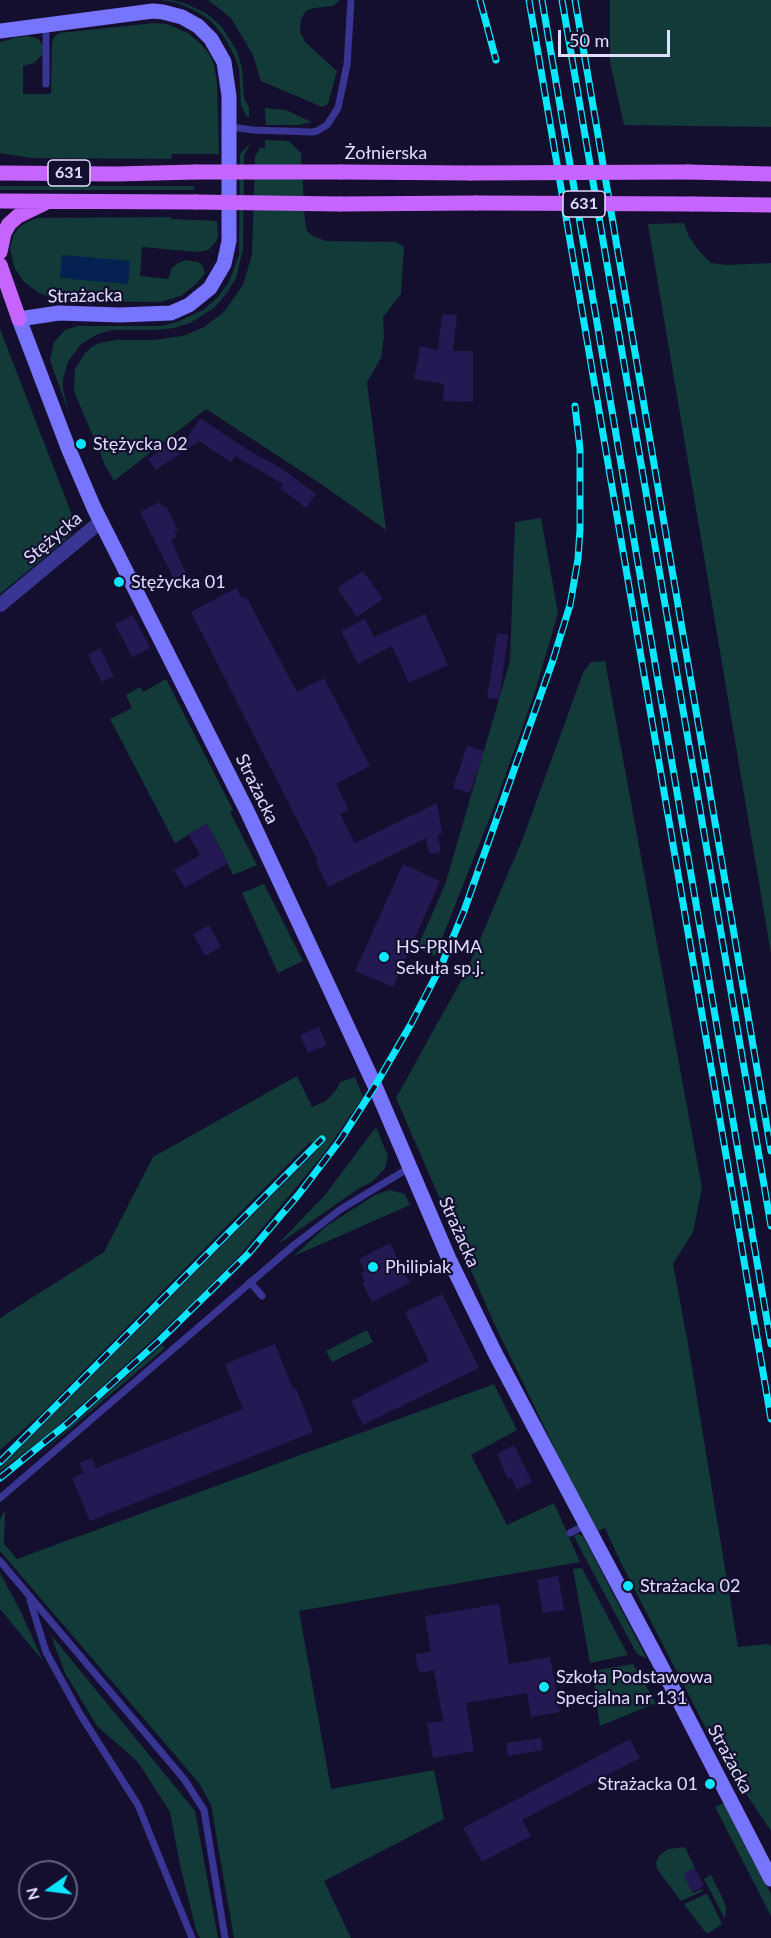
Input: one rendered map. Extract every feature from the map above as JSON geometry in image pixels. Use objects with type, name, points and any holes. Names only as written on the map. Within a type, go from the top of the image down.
[{"type":"main road","name":"Strażacka","points":[[0,31],[153,11],[172,14],[189,21],[211,39],[225,62],[229,84],[229,241],[224,264],[210,288],[189,306],[171,313],[120,315],[59,313],[19,319],[69,450],[100,522],[247,811],[375,1086],[449,1259],[495,1353],[771,1879]]},
{"type":"main road","points":[[0,164],[21,172]]},
{"type":"main road","name":"Żołnierska","points":[[0,172],[771,174]]},
{"type":"main road","name":"631","points":[[0,201],[771,205]]},
{"type":"main road","points":[[0,252],[4,233],[9,224],[31,209],[52,201]]},
{"type":"main road","points":[[0,265],[19,319]]},
{"type":"street","name":"Stężycka","points":[[0,605],[100,522]]},
{"type":"lane","points":[[229,126],[253,130],[312,132],[327,124],[338,108],[347,65],[351,0]]},
{"type":"lane","points":[[46,25],[46,84]]},
{"type":"lane","points":[[0,1498],[309,1232],[341,1209],[410,1168]]},
{"type":"lane","points":[[250,1282],[262,1296]]},
{"type":"lane","points":[[570,1533],[586,1525]]},
{"type":"lane","points":[[0,1561],[184,1779],[204,1810],[225,1938]]},
{"type":"lane","points":[[28,1594],[46,1652],[80,1714],[138,1805],[192,1938]]},
{"type":"green space","points":[[162,0],[184,3],[206,13],[222,27],[237,51],[242,68],[244,98],[249,107],[249,118],[241,105],[239,69],[225,38],[211,21],[196,11],[178,3]]},
{"type":"green space","points":[[208,0],[340,0],[333,6],[306,11],[301,19],[300,32],[305,42],[337,71],[328,104],[322,107],[261,81],[253,55],[231,18]]},
{"type":"green space","points":[[610,0],[771,0],[771,127],[624,125],[610,62]]},
{"type":"green space","points":[[154,23],[167,24],[188,33],[210,55],[217,83],[219,154],[172,154],[171,159],[31,158],[0,153],[0,42],[28,36],[39,39],[43,47],[42,55],[34,63],[23,66],[23,94],[51,94],[52,43],[54,37],[59,33]]},
{"type":"green space","points":[[265,108],[286,110],[312,122],[298,125],[266,125]]},
{"type":"green space","points":[[265,140],[289,141],[301,153],[305,222],[307,231],[313,236],[326,241],[396,242],[404,247],[401,294],[383,317],[384,337],[381,358],[367,382],[386,530],[321,484],[206,409],[114,481],[74,391],[75,369],[85,353],[99,343],[183,336],[204,327],[224,312],[243,285],[252,255],[255,156],[260,148],[265,148]]},
{"type":"green space","points":[[250,143],[244,156],[243,249],[236,278],[227,293],[214,308],[190,323],[175,328],[155,330],[113,330],[98,334],[81,344],[68,362],[63,379],[69,414],[50,360],[54,342],[65,330],[78,326],[162,326],[177,322],[203,310],[218,297],[229,282],[239,255],[240,154]]},
{"type":"green space","points":[[0,186],[194,186],[194,190],[0,190]]},
{"type":"green space","points":[[171,217],[171,219],[217,221],[218,237],[208,250],[198,252],[142,247],[140,276],[168,279],[172,268],[186,260],[198,262],[203,266],[205,273],[181,296],[160,302],[61,301],[39,293],[24,282],[14,267],[10,248],[14,234],[19,227],[38,218]]},
{"type":"green space","points":[[684,223],[689,237],[711,263],[726,265],[771,263],[771,954],[648,224]]},
{"type":"green space","points":[[0,329],[75,526],[69,537],[0,594]]},
{"type":"green space","points":[[541,518],[558,613],[534,695],[494,807],[435,956],[417,948],[445,885],[510,661],[515,522]]},
{"type":"green space","points":[[605,661],[702,1188],[693,1232],[673,1264],[738,1647],[768,1644],[771,1646],[771,1831],[718,1752],[605,1528],[598,1531],[586,1513],[493,1321],[396,1098],[467,970],[523,838],[583,673],[591,662]]},
{"type":"green space","points":[[166,679],[233,810],[230,812],[257,865],[233,875],[207,824],[175,843],[110,719],[132,708],[126,695],[140,687],[143,692]]},
{"type":"green space","points":[[264,884],[303,961],[278,973],[242,893]]},
{"type":"green space","points":[[297,1076],[312,1107],[326,1101],[340,1082],[355,1077],[363,1097],[326,1151],[240,1255],[106,1383],[45,1437],[0,1471],[0,1468],[318,1149],[310,1142],[39,1416],[0,1450],[0,1318],[104,1252],[153,1157]]},
{"type":"green space","points":[[376,1127],[388,1156],[385,1168],[373,1181],[277,1245],[325,1195]]},
{"type":"green space","points":[[389,1190],[405,1194],[410,1205],[294,1256],[325,1227],[375,1195]]},
{"type":"green space","points":[[367,1330],[373,1342],[332,1362],[326,1351]]},
{"type":"green space","points":[[162,1345],[165,1348],[26,1466]]},
{"type":"green space","points":[[494,1384],[517,1430],[471,1455],[507,1525],[554,1503],[580,1562],[299,1611],[331,1789],[434,1770],[444,1819],[324,1881],[351,1938],[234,1938],[211,1805],[199,1783],[0,1551],[0,1519],[5,1510],[4,1544],[17,1559]]},
{"type":"green space","points":[[577,1534],[583,1536],[647,1659],[637,1654],[574,1536]]},
{"type":"green space","points":[[582,1568],[628,1655],[590,1663],[573,1569]]},
{"type":"green space","points":[[0,1573],[20,1610],[43,1661],[0,1609]]},
{"type":"green space","points":[[51,1635],[195,1811],[218,1938],[200,1938],[196,1930],[170,1812],[138,1762],[97,1726],[65,1673]]},
{"type":"green space","points":[[633,1664],[656,1703],[600,1726],[592,1671]]},
{"type":"green space","points":[[724,1803],[771,1894],[771,1916],[715,1807]]},
{"type":"green space","points":[[685,1847],[695,1868],[684,1874],[693,1893],[701,1889],[703,1891],[681,1901],[657,1869],[656,1862],[659,1856],[668,1849]]},
{"type":"green space","points":[[711,1875],[724,1901],[725,1919],[704,1879]]},
{"type":"green space","points":[[706,1894],[722,1924],[709,1933],[706,1933],[684,1904]]},
{"type":"water","points":[[62,255],[130,261],[128,284],[60,278]]},
{"type":"building","points":[[442,314],[457,315],[453,351],[473,351],[473,402],[443,401],[444,384],[414,379],[420,346],[438,350]]},
{"type":"building","points":[[200,418],[251,452],[281,468],[316,494],[306,508],[280,488],[283,484],[235,456],[231,462],[199,441],[156,470],[148,459],[178,434],[184,443]]},
{"type":"building","points":[[160,502],[163,507],[166,506],[178,530],[174,532],[177,537],[171,540],[186,573],[174,579],[140,512]]},
{"type":"building","points":[[363,571],[383,599],[357,617],[337,588]]},
{"type":"building","points":[[236,588],[242,598],[247,598],[297,692],[324,678],[370,766],[336,784],[349,810],[340,814],[355,843],[437,803],[442,833],[438,836],[441,852],[429,854],[426,838],[328,887],[316,862],[318,861],[191,612]]},
{"type":"building","points":[[425,614],[448,665],[409,683],[392,646],[358,664],[341,631],[365,619],[374,637]]},
{"type":"building","points":[[133,615],[150,648],[132,657],[115,624]]},
{"type":"building","points":[[497,633],[508,635],[499,699],[487,698]]},
{"type":"building","points":[[100,648],[114,676],[102,682],[88,655]]},
{"type":"building","points":[[467,746],[484,751],[470,793],[453,788]]},
{"type":"building","points":[[207,824],[228,863],[185,888],[174,870],[200,855],[188,834]]},
{"type":"building","points":[[403,864],[440,881],[393,987],[355,971]]},
{"type":"building","points":[[209,925],[221,947],[205,956],[193,934]]},
{"type":"building","points":[[319,1027],[327,1045],[308,1053],[300,1035]]},
{"type":"building","points":[[390,1243],[410,1283],[372,1302],[362,1283],[365,1282],[361,1273],[365,1271],[359,1259]]},
{"type":"building","points":[[442,1294],[479,1368],[363,1425],[351,1401],[429,1361],[405,1312]]},
{"type":"building","points":[[275,1344],[293,1389],[296,1388],[313,1432],[90,1521],[72,1478],[84,1473],[79,1463],[92,1458],[96,1468],[243,1409],[225,1364]]},
{"type":"building","points":[[514,1445],[532,1482],[517,1490],[511,1478],[508,1479],[497,1454]]},
{"type":"building","points":[[558,1576],[564,1610],[543,1613],[537,1580]]},
{"type":"building","points":[[499,1604],[509,1664],[550,1657],[560,1712],[531,1717],[527,1693],[466,1703],[474,1751],[433,1758],[427,1723],[443,1721],[434,1670],[419,1673],[415,1654],[431,1652],[425,1616]]},
{"type":"building","points":[[541,1738],[543,1750],[508,1756],[506,1743]]},
{"type":"building","points":[[630,1739],[640,1758],[522,1820],[531,1836],[482,1862],[463,1828]]},
{"type":"building","points":[[695,1868],[704,1886],[692,1892],[683,1874]]},
{"type":"railway","points":[[480,0],[496,60]]},
{"type":"railway","points":[[529,0],[771,1419]]},
{"type":"railway","points":[[542,0],[771,1344]]},
{"type":"railway","points":[[562,0],[771,1226]]},
{"type":"railway","points":[[575,0],[771,1151]]},
{"type":"railway","points":[[0,1478],[68,1423],[158,1342],[248,1254],[299,1194],[341,1139],[411,1024],[441,966],[464,911],[553,660],[570,605],[578,559],[580,529],[580,449],[575,406]]},
{"type":"railway","points":[[0,1462],[322,1139]]},
{"type":"place","name":"Stężycka 02","points":[[81,444]]},
{"type":"place","name":"Stężycka 01","points":[[119,582]]},
{"type":"place","name":"HS-PRIMA Sekuła sp.j.","points":[[384,957]]},
{"type":"place","name":"Philipiak","points":[[373,1267]]},
{"type":"place","name":"Strażacka 02","points":[[628,1586]]},
{"type":"place","name":"Szkoła Podstawowa Specjalna nr 131","points":[[544,1687]]},
{"type":"place","name":"Strażacka 01","points":[[710,1784]]}]
